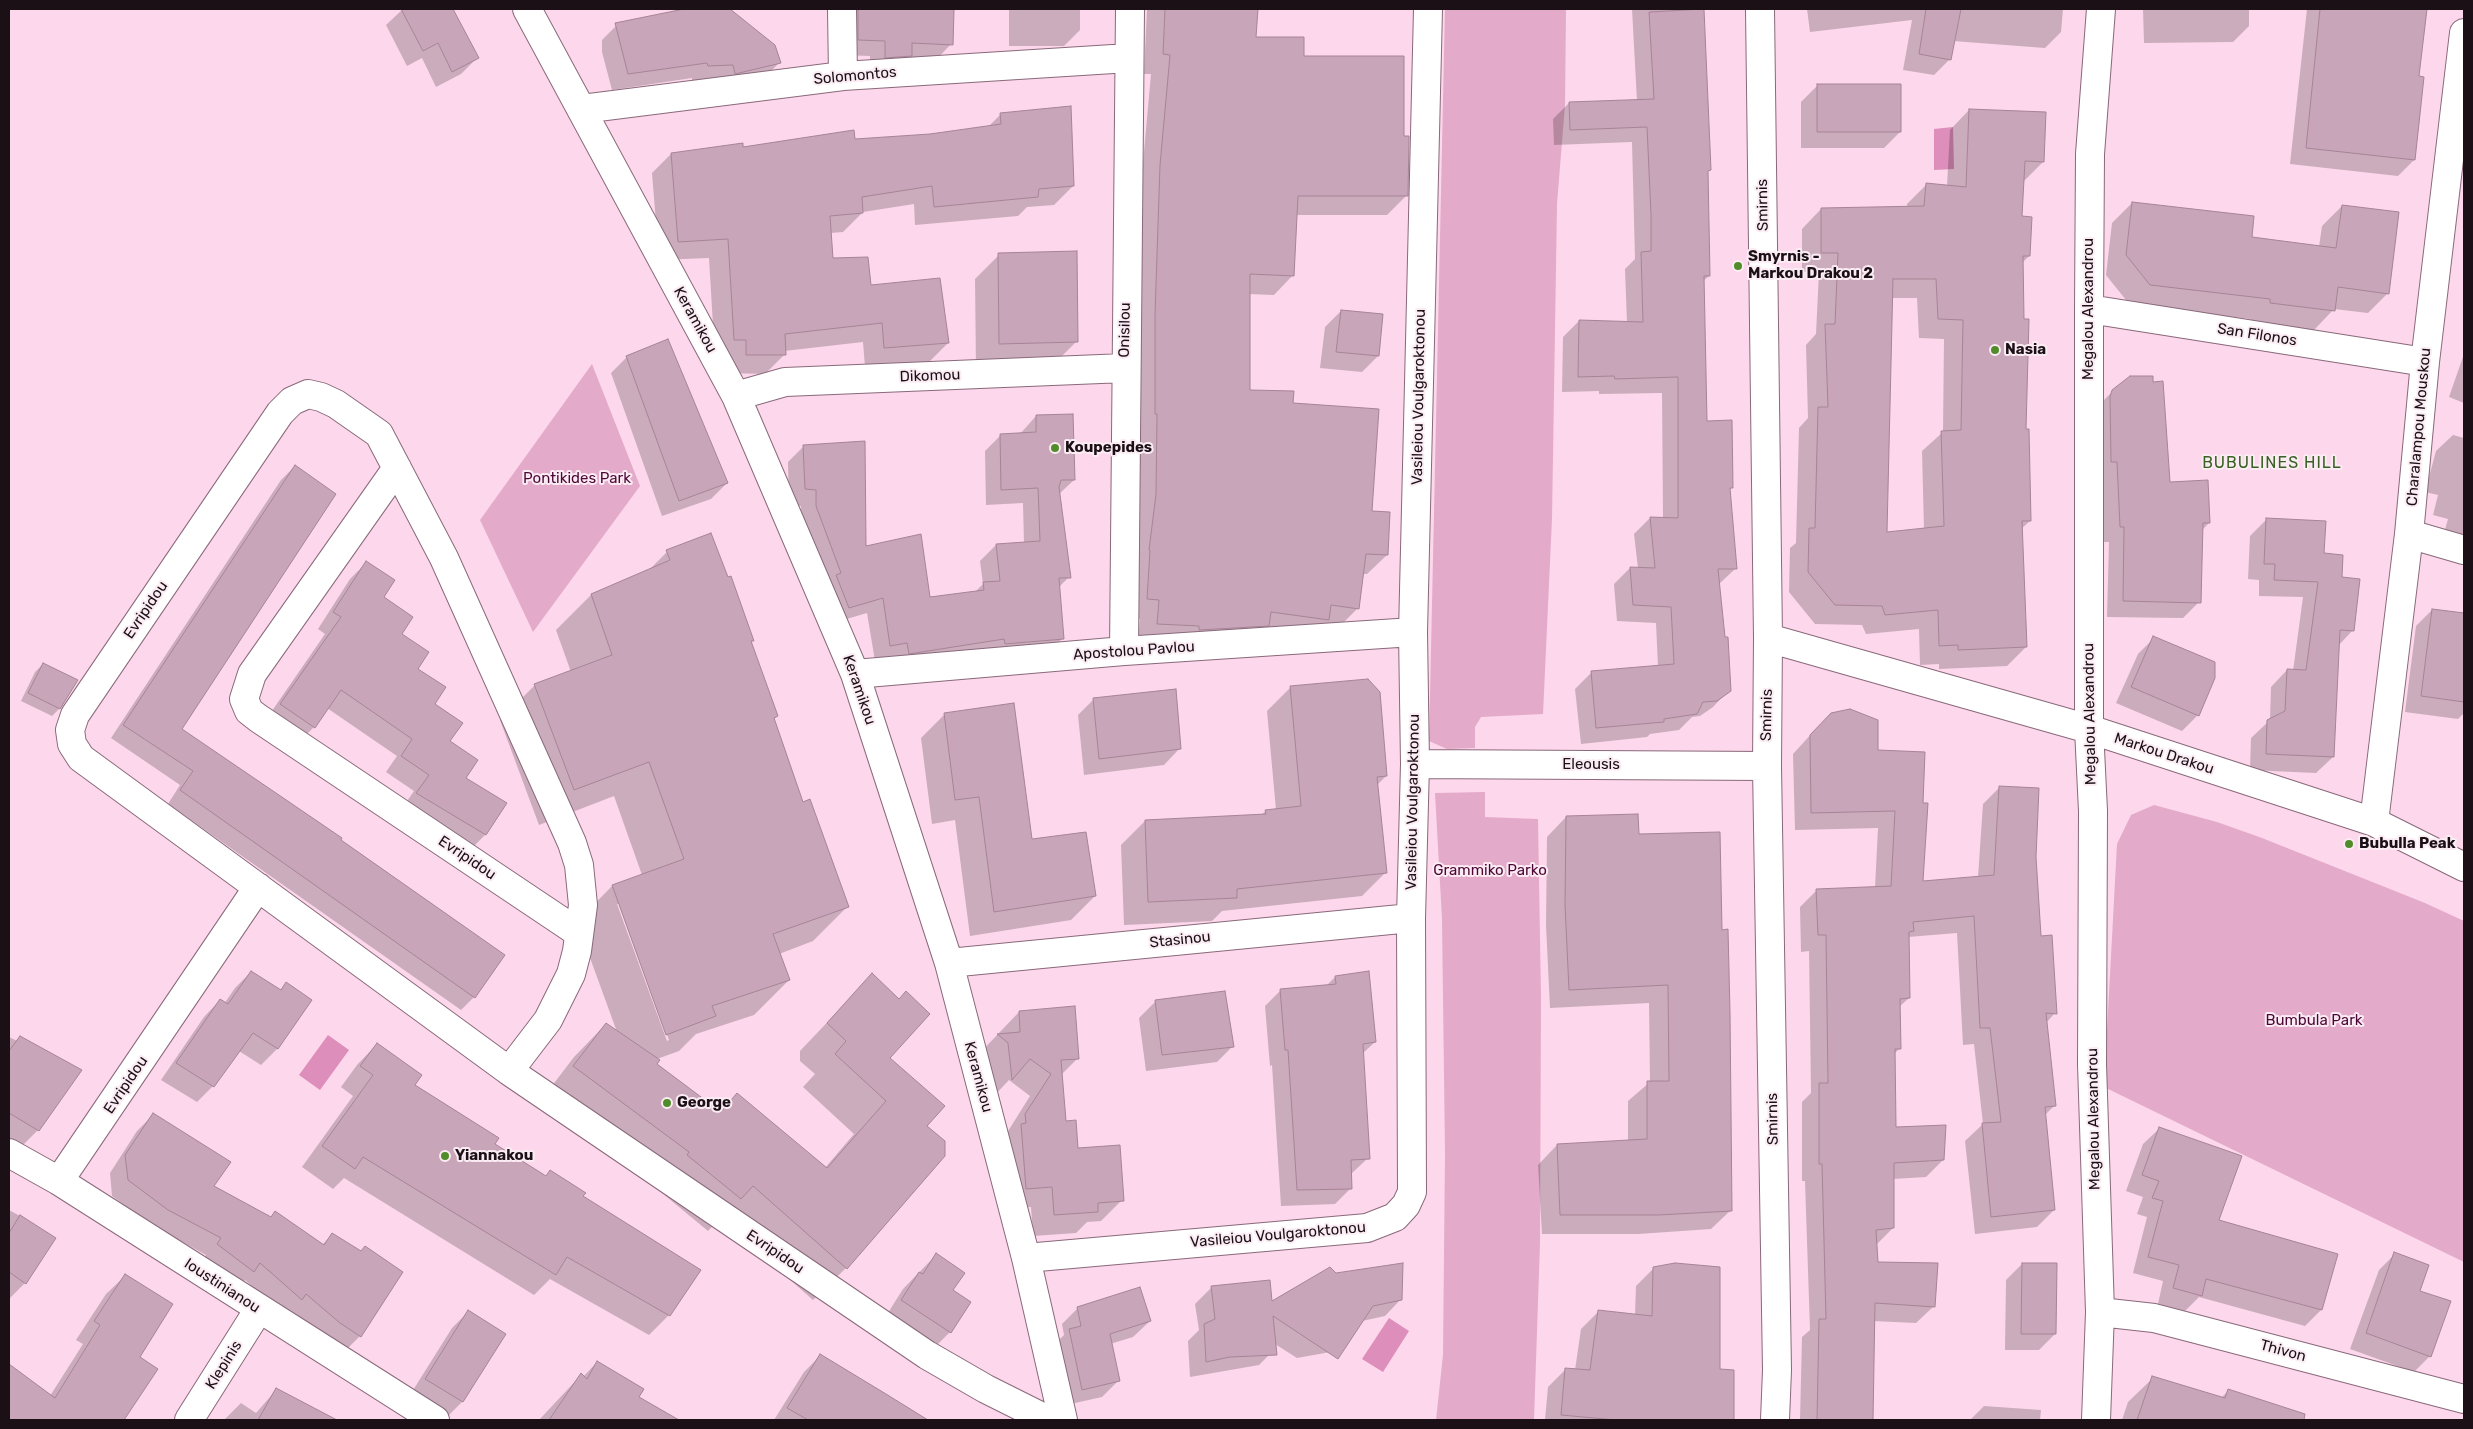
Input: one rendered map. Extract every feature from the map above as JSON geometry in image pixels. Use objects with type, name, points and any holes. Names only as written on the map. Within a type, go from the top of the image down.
[{"type":"street","name":"Keramikou","points":[[527,9],[736,396],[855,674],[948,962],[1026,1258],[1063,1420]]},
{"type":"street","points":[[842,9],[843,76]]},
{"type":"street","name":"Onisilou","points":[[1124,651],[1125,368],[1130,9]]},
{"type":"street","name":"Vasileiou Voulgaroktonou","points":[[1026,1258],[1367,1228],[1395,1217],[1406,1205],[1412,1192],[1411,918],[1415,764],[1413,632],[1428,9]]},
{"type":"street","name":"Smirnis","points":[[1760,9],[1768,638],[1767,766],[1777,1360],[1775,1420]]},
{"type":"street","name":"Megalou Alexandrou","points":[[2096,1420],[2100,1312],[2092,1064],[2093,811],[2088,729],[2089,309],[2090,154],[2101,9]]},
{"type":"street","name":"Charalampou Mouskou","points":[[2374,822],[2409,534],[2425,362],[2454,219],[2464,33]]},
{"type":"street","name":"Solomontos","points":[[582,109],[843,76],[1129,58]]},
{"type":"street","name":"San Filonos","points":[[2089,309],[2425,362]]},
{"type":"street","name":"Dikomou","points":[[736,396],[786,382],[1125,368]]},
{"type":"street","name":"Evripidou","points":[[509,1071],[548,1020],[571,974],[583,905],[579,865],[572,843],[444,558],[379,434],[336,404],[321,397],[308,394],[292,402],[280,413],[75,715],[70,730],[72,744],[81,758],[509,1071],[927,1355],[986,1389],[1048,1420]]},
{"type":"street","name":"Evripidou","points":[[397,468],[252,674],[244,699],[249,711],[258,718],[579,933]]},
{"type":"street","points":[[2409,534],[2464,550]]},
{"type":"street","name":"Apostolou Pavlou","points":[[855,674],[1124,651],[1413,632]]},
{"type":"street","name":"Markou Drakou","points":[[1768,638],[2088,729],[2374,822],[2464,866]]},
{"type":"street","name":"Eleousis","points":[[1415,764],[1767,766]]},
{"type":"street","name":"Evripidou","points":[[59,1181],[258,887]]},
{"type":"street","name":"Stasinou","points":[[948,962],[1411,918]]},
{"type":"street","name":"Ioustinianou","points":[[9,1153],[59,1181],[435,1420]]},
{"type":"street","name":"Klepinis","points":[[189,1420],[259,1309]]},
{"type":"street","name":"Thivon","points":[[2100,1312],[2154,1318],[2464,1399]]},
{"type":"green space","points":[[1445,9],[1566,9],[1565,105],[1557,204],[1552,519],[1543,714],[1481,717],[1475,727],[1475,748],[1447,749],[1429,741]]},
{"type":"green space","name":"Pontikides Park","points":[[592,364],[640,486],[533,632],[480,520]]},
{"type":"green space","name":"Grammiko Parko","points":[[1485,792],[1485,817],[1538,819],[1541,997],[1540,1243],[1534,1420],[1436,1420],[1443,1355],[1445,1153],[1442,919],[1435,793]]},
{"type":"green space","name":"Bumbula Park","points":[[2154,805],[2217,822],[2262,838],[2425,903],[2464,921],[2464,1262],[2104,1087],[2117,844],[2131,815]]},
{"type":"shaded area","points":[[1953,127],[1954,169],[1934,170],[1934,129]]},
{"type":"shaded area","points":[[328,1035],[349,1050],[320,1090],[299,1075]]},
{"type":"shaded area","points":[[1389,1318],[1409,1331],[1383,1372],[1362,1359]]},
{"type":"building","points":[[401,9],[453,9],[479,58],[452,72],[438,43],[423,51]]},
{"type":"building","points":[[684,9],[730,9],[775,45],[781,63],[735,74],[733,65],[708,66],[707,63],[628,74],[615,23]]},
{"type":"building","points":[[858,9],[954,9],[953,45],[912,43],[912,56],[885,58],[885,41],[858,40]]},
{"type":"building","points":[[1165,9],[1258,9],[1256,37],[1304,37],[1304,56],[1404,56],[1404,136],[1409,136],[1408,196],[1298,196],[1294,276],[1250,274],[1250,390],[1294,391],[1293,403],[1379,409],[1372,511],[1390,512],[1388,555],[1366,554],[1359,609],[1331,605],[1329,620],[1271,612],[1269,626],[1199,630],[1199,626],[1157,624],[1159,600],[1147,599],[1149,550],[1156,494],[1155,315],[1160,165],[1170,55],[1163,54]]},
{"type":"building","points":[[1704,9],[1711,170],[1708,171],[1710,276],[1704,276],[1707,421],[1732,420],[1733,488],[1730,488],[1737,569],[1718,569],[1725,637],[1728,637],[1731,691],[1717,701],[1703,702],[1697,714],[1664,719],[1664,722],[1596,728],[1591,671],[1674,664],[1671,607],[1633,605],[1630,567],[1655,568],[1650,517],[1678,518],[1678,377],[1615,379],[1614,376],[1578,377],[1579,320],[1643,322],[1641,252],[1651,251],[1651,215],[1647,127],[1570,130],[1569,102],[1654,99],[1649,12]]},
{"type":"building","points":[[1926,9],[1961,9],[1951,60],[1919,54]]},
{"type":"building","points":[[2320,9],[2427,9],[2419,76],[2424,77],[2415,160],[2306,148]]},
{"type":"building","points":[[1817,84],[1901,84],[1901,132],[1817,132]]},
{"type":"building","points":[[1071,106],[1074,186],[1039,189],[1038,197],[934,207],[932,186],[862,197],[863,213],[830,216],[833,258],[868,257],[871,285],[940,278],[949,343],[884,348],[882,323],[785,334],[786,355],[746,355],[746,340],[734,340],[728,239],[678,242],[671,153],[743,143],[743,147],[854,130],[855,139],[930,134],[1001,124],[1000,113]]},
{"type":"building","points":[[1969,109],[2046,112],[2044,162],[2025,161],[2022,216],[2032,217],[2030,256],[2023,256],[2024,319],[2029,319],[2026,429],[2029,429],[2031,521],[2022,521],[2027,647],[1958,650],[1958,645],[1939,646],[1938,610],[1885,615],[1882,606],[1835,605],[1808,572],[1809,528],[1815,528],[1818,407],[1828,407],[1825,324],[1835,324],[1838,253],[1821,253],[1821,208],[1924,206],[1926,183],[1966,187]],"holes":[[[1893,279],[1936,279],[1938,319],[1963,320],[1961,430],[1941,431],[1944,526],[1887,532]]]},
{"type":"building","points":[[2132,202],[2254,216],[2252,237],[2336,248],[2342,205],[2399,212],[2389,294],[2338,287],[2335,311],[2270,303],[2270,299],[2150,285],[2126,255]]},
{"type":"building","points":[[1077,251],[1078,342],[999,344],[998,253]]},
{"type":"building","points":[[1341,310],[1383,314],[1379,356],[1336,352]]},
{"type":"building","points":[[668,339],[728,483],[679,501],[626,356]]},
{"type":"building","points":[[2130,376],[2153,376],[2153,382],[2163,381],[2170,482],[2208,480],[2210,523],[2203,523],[2201,603],[2123,601],[2124,527],[2120,527],[2117,462],[2111,462],[2110,397],[2112,390]]},
{"type":"building","points":[[1073,414],[1075,480],[1061,480],[1059,487],[1071,578],[1059,578],[1064,639],[1005,644],[1004,639],[909,654],[907,643],[890,646],[883,598],[849,608],[836,575],[841,573],[816,506],[816,490],[805,489],[803,445],[865,441],[866,546],[921,534],[930,597],[984,590],[983,582],[1000,581],[996,544],[1040,541],[1038,488],[1001,490],[1000,434],[1036,432],[1036,415]]},
{"type":"building","points":[[295,465],[336,494],[182,729],[342,838],[341,840],[505,955],[475,998],[180,790],[193,771],[123,725]]},
{"type":"building","points":[[2266,518],[2326,521],[2324,553],[2343,555],[2342,577],[2360,579],[2354,631],[2340,630],[2334,757],[2266,754],[2267,720],[2285,711],[2287,669],[2306,670],[2318,582],[2274,580],[2275,564],[2264,564]]},
{"type":"building","points":[[711,533],[728,577],[731,576],[754,641],[751,641],[778,716],[774,718],[803,802],[810,799],[849,907],[773,934],[790,980],[712,1006],[716,1016],[666,1035],[612,885],[684,859],[649,762],[574,790],[534,684],[612,655],[591,594],[670,560],[666,550]]},
{"type":"building","points":[[366,561],[395,580],[384,597],[413,617],[402,634],[429,652],[418,669],[446,687],[435,704],[463,723],[450,741],[478,760],[466,778],[507,803],[486,835],[416,793],[429,775],[401,756],[412,739],[341,690],[315,728],[280,704],[341,617],[333,612]]},
{"type":"building","points":[[2432,609],[2464,613],[2464,702],[2421,696]]},
{"type":"building","points":[[2153,636],[2215,662],[2215,678],[2199,716],[2131,687]]},
{"type":"building","points":[[43,663],[78,680],[60,709],[28,693]]},
{"type":"building","points":[[1368,679],[1380,692],[1387,776],[1377,777],[1387,873],[1237,889],[1237,898],[1148,902],[1145,820],[1266,814],[1265,810],[1301,806],[1290,686]]},
{"type":"building","points":[[1176,689],[1181,749],[1099,759],[1093,698]]},
{"type":"building","points":[[1014,703],[1032,839],[1086,832],[1096,896],[994,912],[979,797],[955,800],[944,713]]},
{"type":"building","points":[[1850,709],[1878,720],[1878,750],[1925,752],[1923,803],[1928,803],[1923,881],[1994,875],[1999,786],[2039,788],[2036,857],[2041,936],[2052,935],[2057,1014],[2046,1013],[2056,1106],[2045,1107],[2055,1210],[1991,1217],[1982,1123],[2001,1122],[1990,1028],[1980,1028],[1974,916],[1913,922],[1914,931],[1909,932],[1910,998],[1900,999],[1901,1049],[1895,1049],[1896,1127],[1946,1125],[1944,1160],[1894,1163],[1894,1228],[1876,1230],[1878,1262],[1938,1263],[1935,1307],[1875,1303],[1873,1420],[1817,1420],[1819,1319],[1826,1319],[1822,1164],[1819,1164],[1819,1083],[1828,1083],[1826,935],[1818,935],[1816,889],[1891,886],[1895,811],[1811,813],[1810,735],[1831,713]]},
{"type":"building","points":[[1638,814],[1639,834],[1720,832],[1722,930],[1728,929],[1732,1211],[1658,1215],[1560,1215],[1557,1144],[1647,1139],[1647,1081],[1669,1081],[1668,985],[1569,990],[1565,905],[1566,816]]},
{"type":"building","points":[[251,971],[281,990],[286,982],[312,1000],[278,1049],[253,1033],[214,1087],[176,1063],[220,999],[228,1004]]},
{"type":"building","points":[[1369,971],[1376,1042],[1363,1044],[1370,1159],[1351,1160],[1352,1189],[1297,1190],[1288,1050],[1285,1050],[1280,989],[1336,984],[1335,976]]},
{"type":"building","points":[[872,973],[899,999],[906,991],[930,1014],[890,1058],[945,1106],[927,1126],[945,1141],[945,1156],[847,1269],[753,1186],[741,1199],[687,1155],[689,1152],[573,1066],[606,1023],[660,1060],[657,1064],[721,1112],[737,1093],[827,1168],[886,1101],[835,1054],[846,1041],[827,1023]]},
{"type":"building","points":[[1225,991],[1234,1047],[1162,1055],[1155,1000]]},
{"type":"building","points":[[1075,1006],[1079,1059],[1061,1060],[1066,1121],[1076,1120],[1078,1148],[1120,1145],[1124,1201],[1098,1203],[1098,1212],[1054,1215],[1052,1187],[1026,1189],[1021,1124],[1026,1123],[1025,1114],[1051,1074],[1030,1059],[1012,1080],[1008,1043],[997,1034],[1020,1032],[1019,1011]]},
{"type":"building","points":[[20,1036],[82,1070],[39,1131],[9,1113],[9,1051]]},
{"type":"building","points":[[377,1043],[422,1075],[415,1085],[499,1138],[495,1144],[546,1176],[550,1170],[586,1193],[583,1196],[701,1270],[670,1316],[567,1257],[556,1275],[363,1157],[355,1169],[322,1146],[373,1075],[360,1066]]},
{"type":"building","points":[[153,1113],[231,1162],[214,1186],[271,1217],[275,1211],[324,1245],[332,1233],[361,1251],[365,1246],[403,1272],[361,1337],[340,1323],[306,1294],[302,1300],[260,1263],[254,1272],[217,1244],[221,1238],[168,1210],[128,1180],[125,1155]]},
{"type":"building","points":[[2159,1127],[2242,1156],[2219,1220],[2338,1254],[2322,1310],[2206,1279],[2202,1296],[2173,1288],[2179,1265],[2148,1257],[2163,1201],[2152,1198],[2159,1181],[2142,1175]]},
{"type":"building","points":[[20,1215],[56,1238],[26,1284],[9,1272],[9,1233]]},
{"type":"building","points":[[2394,1252],[2429,1265],[2420,1291],[2451,1301],[2431,1357],[2366,1333]]},
{"type":"building","points":[[936,1253],[965,1273],[953,1290],[971,1302],[951,1333],[901,1300],[919,1272],[923,1274]]},
{"type":"building","points":[[1403,1263],[1402,1300],[1373,1306],[1338,1359],[1273,1316],[1277,1355],[1230,1357],[1206,1362],[1204,1324],[1215,1319],[1211,1286],[1270,1280],[1272,1301],[1330,1267],[1336,1273]]},
{"type":"building","points":[[1675,1263],[1720,1267],[1720,1369],[1734,1370],[1734,1420],[1616,1420],[1561,1415],[1565,1368],[1590,1370],[1598,1310],[1652,1316],[1653,1267]]},
{"type":"building","points":[[2022,1263],[2057,1263],[2056,1334],[2021,1334]]},
{"type":"building","points":[[125,1274],[173,1304],[140,1357],[158,1369],[124,1420],[9,1420],[9,1364],[55,1398],[100,1325],[94,1321]]},
{"type":"building","points":[[1140,1287],[1151,1321],[1110,1334],[1120,1381],[1082,1390],[1069,1329],[1081,1326],[1077,1307]]},
{"type":"building","points":[[468,1310],[506,1334],[463,1402],[425,1379]]},
{"type":"building","points":[[820,1354],[928,1420],[808,1420],[787,1408]]},
{"type":"building","points":[[597,1361],[644,1389],[639,1397],[679,1420],[549,1420],[581,1373],[587,1379]]},
{"type":"building","points":[[2152,1376],[2225,1398],[2228,1389],[2305,1414],[2304,1420],[2137,1420]]},
{"type":"building","points":[[276,1388],[337,1420],[258,1420]]},
{"type":"place","name":"Smyrnis - Markou Drakou 2","points":[[1738,266]]},
{"type":"place","name":"Nasia","points":[[1995,350]]},
{"type":"place","name":"Koupepides","points":[[1055,448]]},
{"type":"place","name":"Bubulla Peak","points":[[2349,844]]},
{"type":"place","name":"George","points":[[667,1103]]},
{"type":"place","name":"Yiannakou","points":[[445,1156]]},
{"type":"district","name":"BUBULINES HILL","points":[[2272,463]]}]
